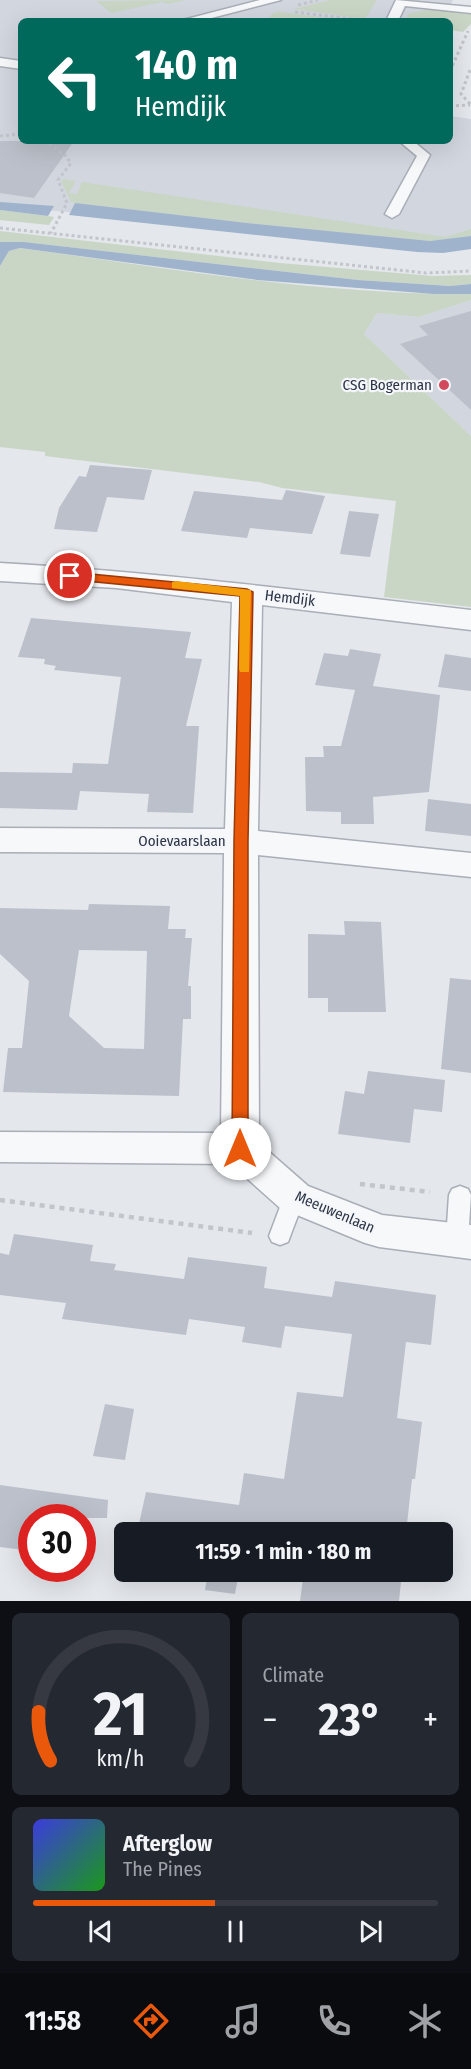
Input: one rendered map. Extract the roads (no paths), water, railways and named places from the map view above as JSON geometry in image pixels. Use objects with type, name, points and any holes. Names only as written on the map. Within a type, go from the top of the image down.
[{"type":"street","name":"Hemdijk","points":[[0,572],[116,579],[247,592],[471,620]]},
{"type":"street","points":[[0,1147],[240,1149],[241,841],[247,592]]},
{"type":"street","name":"Ooievaarslaan","points":[[0,840],[241,841],[471,865]]},
{"type":"street","name":"Meeuwenlaan","points":[[240,1149],[294,1197],[379,1231],[464,1241]]},
{"type":"lane","points":[[197,18],[275,0]]},
{"type":"lane","points":[[394,18],[402,1],[470,8]]},
{"type":"lane","points":[[0,62],[18,65]]},
{"type":"lane","points":[[392,214],[424,155],[409,144]]},
{"type":"lane","points":[[460,1195],[464,1241]]},
{"type":"lane","points":[[280,1236],[294,1197]]},
{"type":"water","points":[[0,202],[54,206],[48,216],[0,210]]},
{"type":"water","points":[[75,203],[430,241],[471,236],[471,249],[443,253],[417,252],[69,215]]},
{"type":"water","points":[[0,242],[24,242],[358,280],[450,286],[471,284],[471,294],[434,294],[257,280],[20,248],[9,251],[0,266]]},
{"type":"place","name":"CSG Bogerman","points":[[444,385]]}]
